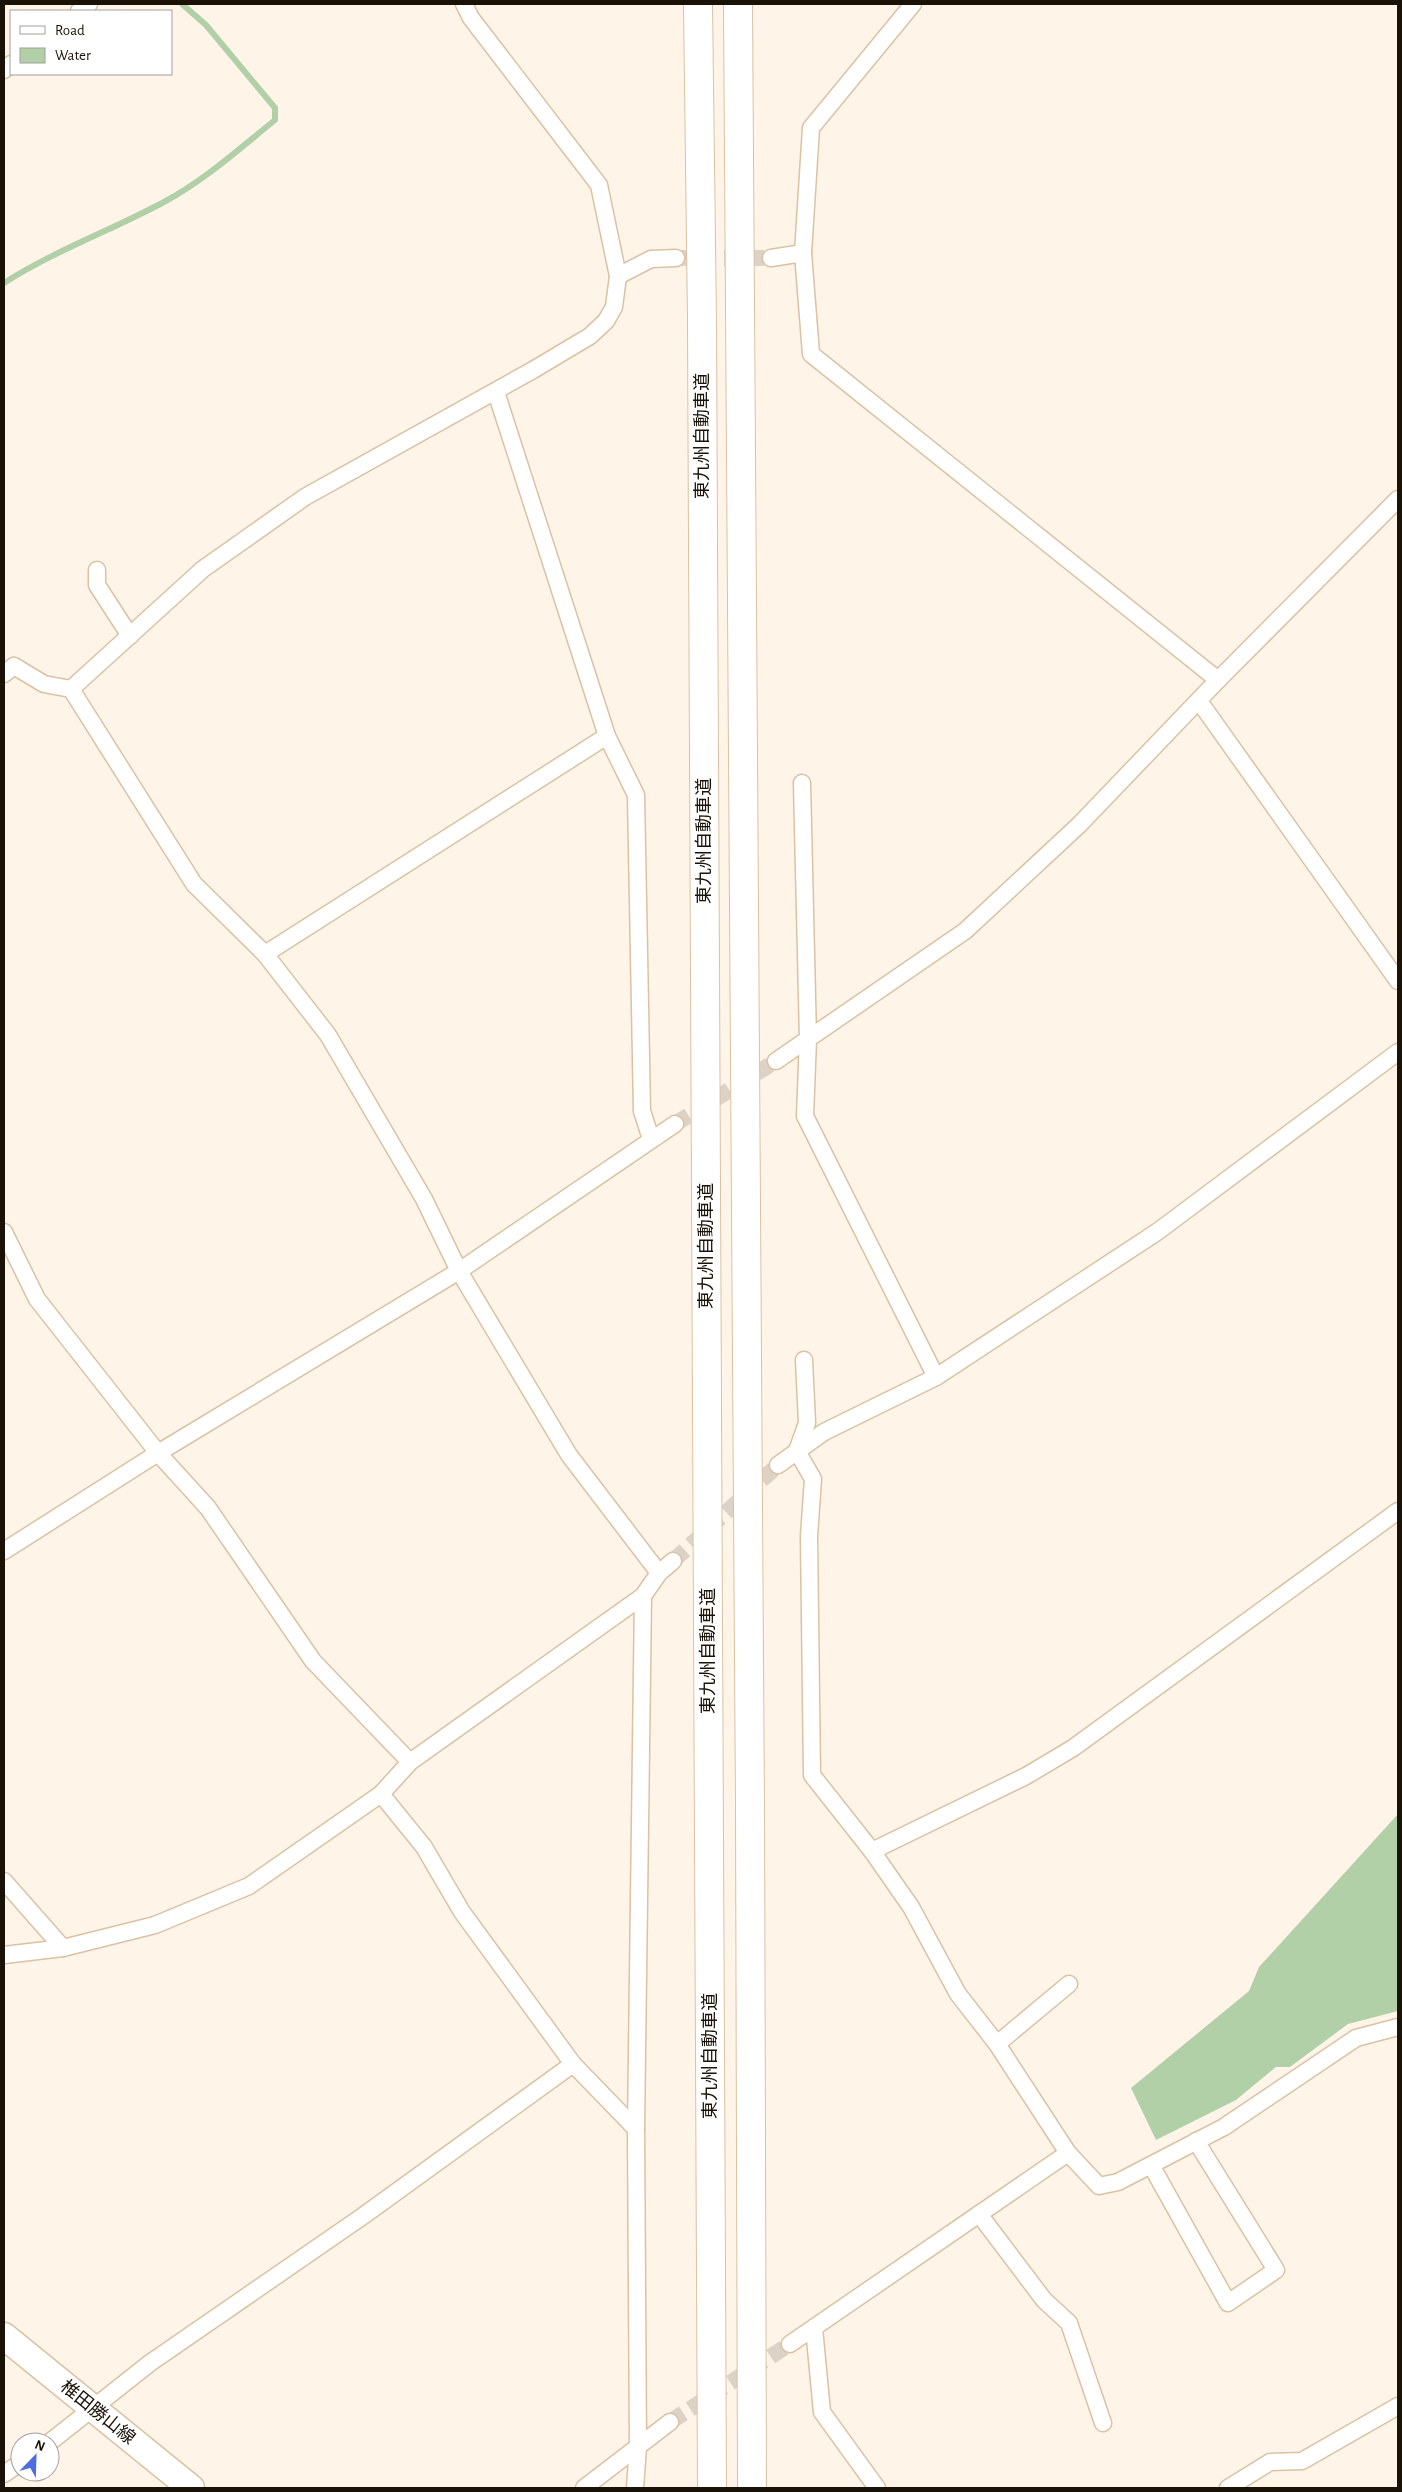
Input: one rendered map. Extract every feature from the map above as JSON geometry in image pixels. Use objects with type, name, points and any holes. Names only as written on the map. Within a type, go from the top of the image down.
[{"type":"highway","name":"東九州自動車道","points":[[698,4],[702,362],[712,2488]]},
{"type":"highway","points":[[738,4],[750,1799],[752,2488]]},
{"type":"main road","name":"椎田勝山線","points":[[4,2336],[191,2488]]},
{"type":"street","points":[[70,689],[203,569],[305,497],[496,392],[590,336],[606,321],[614,307],[618,276],[599,185],[470,18],[464,4]]},
{"type":"street","points":[[913,4],[811,128],[803,253],[811,354],[1218,680]]},
{"type":"street","points":[[771,258],[803,253]]},
{"type":"street","points":[[618,276],[651,259],[676,258]]},
{"type":"street","points":[[496,392],[607,736],[636,795],[642,1111],[651,1139]]},
{"type":"street","points":[[776,1061],[965,930],[1079,825],[1218,680],[1398,499]]},
{"type":"street","points":[[97,570],[98,585],[130,636]]},
{"type":"street","points":[[4,674],[14,666],[44,684],[70,689],[194,884],[265,954],[328,1034],[424,1199],[459,1271],[569,1455],[659,1573]]},
{"type":"street","points":[[1198,701],[1398,981]]},
{"type":"street","points":[[265,954],[607,736]]},
{"type":"street","points":[[802,783],[808,1039],[805,1116],[936,1377]]},
{"type":"street","points":[[778,1465],[824,1432],[936,1377],[1157,1232],[1398,1052]]},
{"type":"street","points":[[4,1552],[158,1453],[459,1271],[675,1124]]},
{"type":"street","points":[[4,1232],[37,1299],[158,1453],[208,1508],[313,1661],[410,1762]]},
{"type":"street","points":[[796,1451],[807,1423],[804,1360]]},
{"type":"street","points":[[796,1451],[813,1479],[809,1536],[812,1775],[872,1851],[911,1907],[958,1994],[997,2044],[1068,2153],[1099,2186],[1118,2182],[1224,2126],[1356,2038],[1398,2027]]},
{"type":"street","points":[[872,1851],[1026,1776],[1073,1748],[1398,1511]]},
{"type":"street","points":[[4,1955],[63,1948],[155,1925],[249,1886],[381,1794],[410,1762],[643,1596],[659,1573],[673,1561]]},
{"type":"street","points":[[635,2488],[638,2447],[636,2129],[643,1596]]},
{"type":"street","points":[[381,1794],[424,1847],[462,1912],[573,2064],[636,2129]]},
{"type":"street","points":[[4,1881],[63,1948]]},
{"type":"street","points":[[997,2044],[1070,1984]]},
{"type":"street","points":[[60,2435],[150,2363],[363,2216],[573,2064]]},
{"type":"street","points":[[1151,2165],[1228,2303],[1276,2270],[1196,2141]]},
{"type":"street","points":[[790,2344],[1068,2153]]},
{"type":"street","points":[[979,2214],[1044,2300],[1069,2323],[1103,2423]]},
{"type":"street","points":[[814,2328],[822,2412],[877,2488]]},
{"type":"street","points":[[1228,2488],[1270,2462],[1302,2461],[1398,2406]]},
{"type":"street","points":[[584,2488],[670,2422]]},
{"type":"water","points":[[1398,1814],[1398,2011],[1348,2024],[1290,2067],[1276,2067],[1236,2100],[1156,2140],[1131,2088],[1249,1991],[1259,1967]]},
{"type":"waterway","points":[[4,283],[23,271],[164,202],[194,184],[275,120],[275,108],[206,25],[182,4]]},
{"type":"tunnel","points":[[676,258],[771,258]]},
{"type":"tunnel","points":[[675,1124],[776,1061]]},
{"type":"tunnel","points":[[673,1561],[778,1465]]},
{"type":"tunnel","points":[[670,2422],[790,2344]]}]
